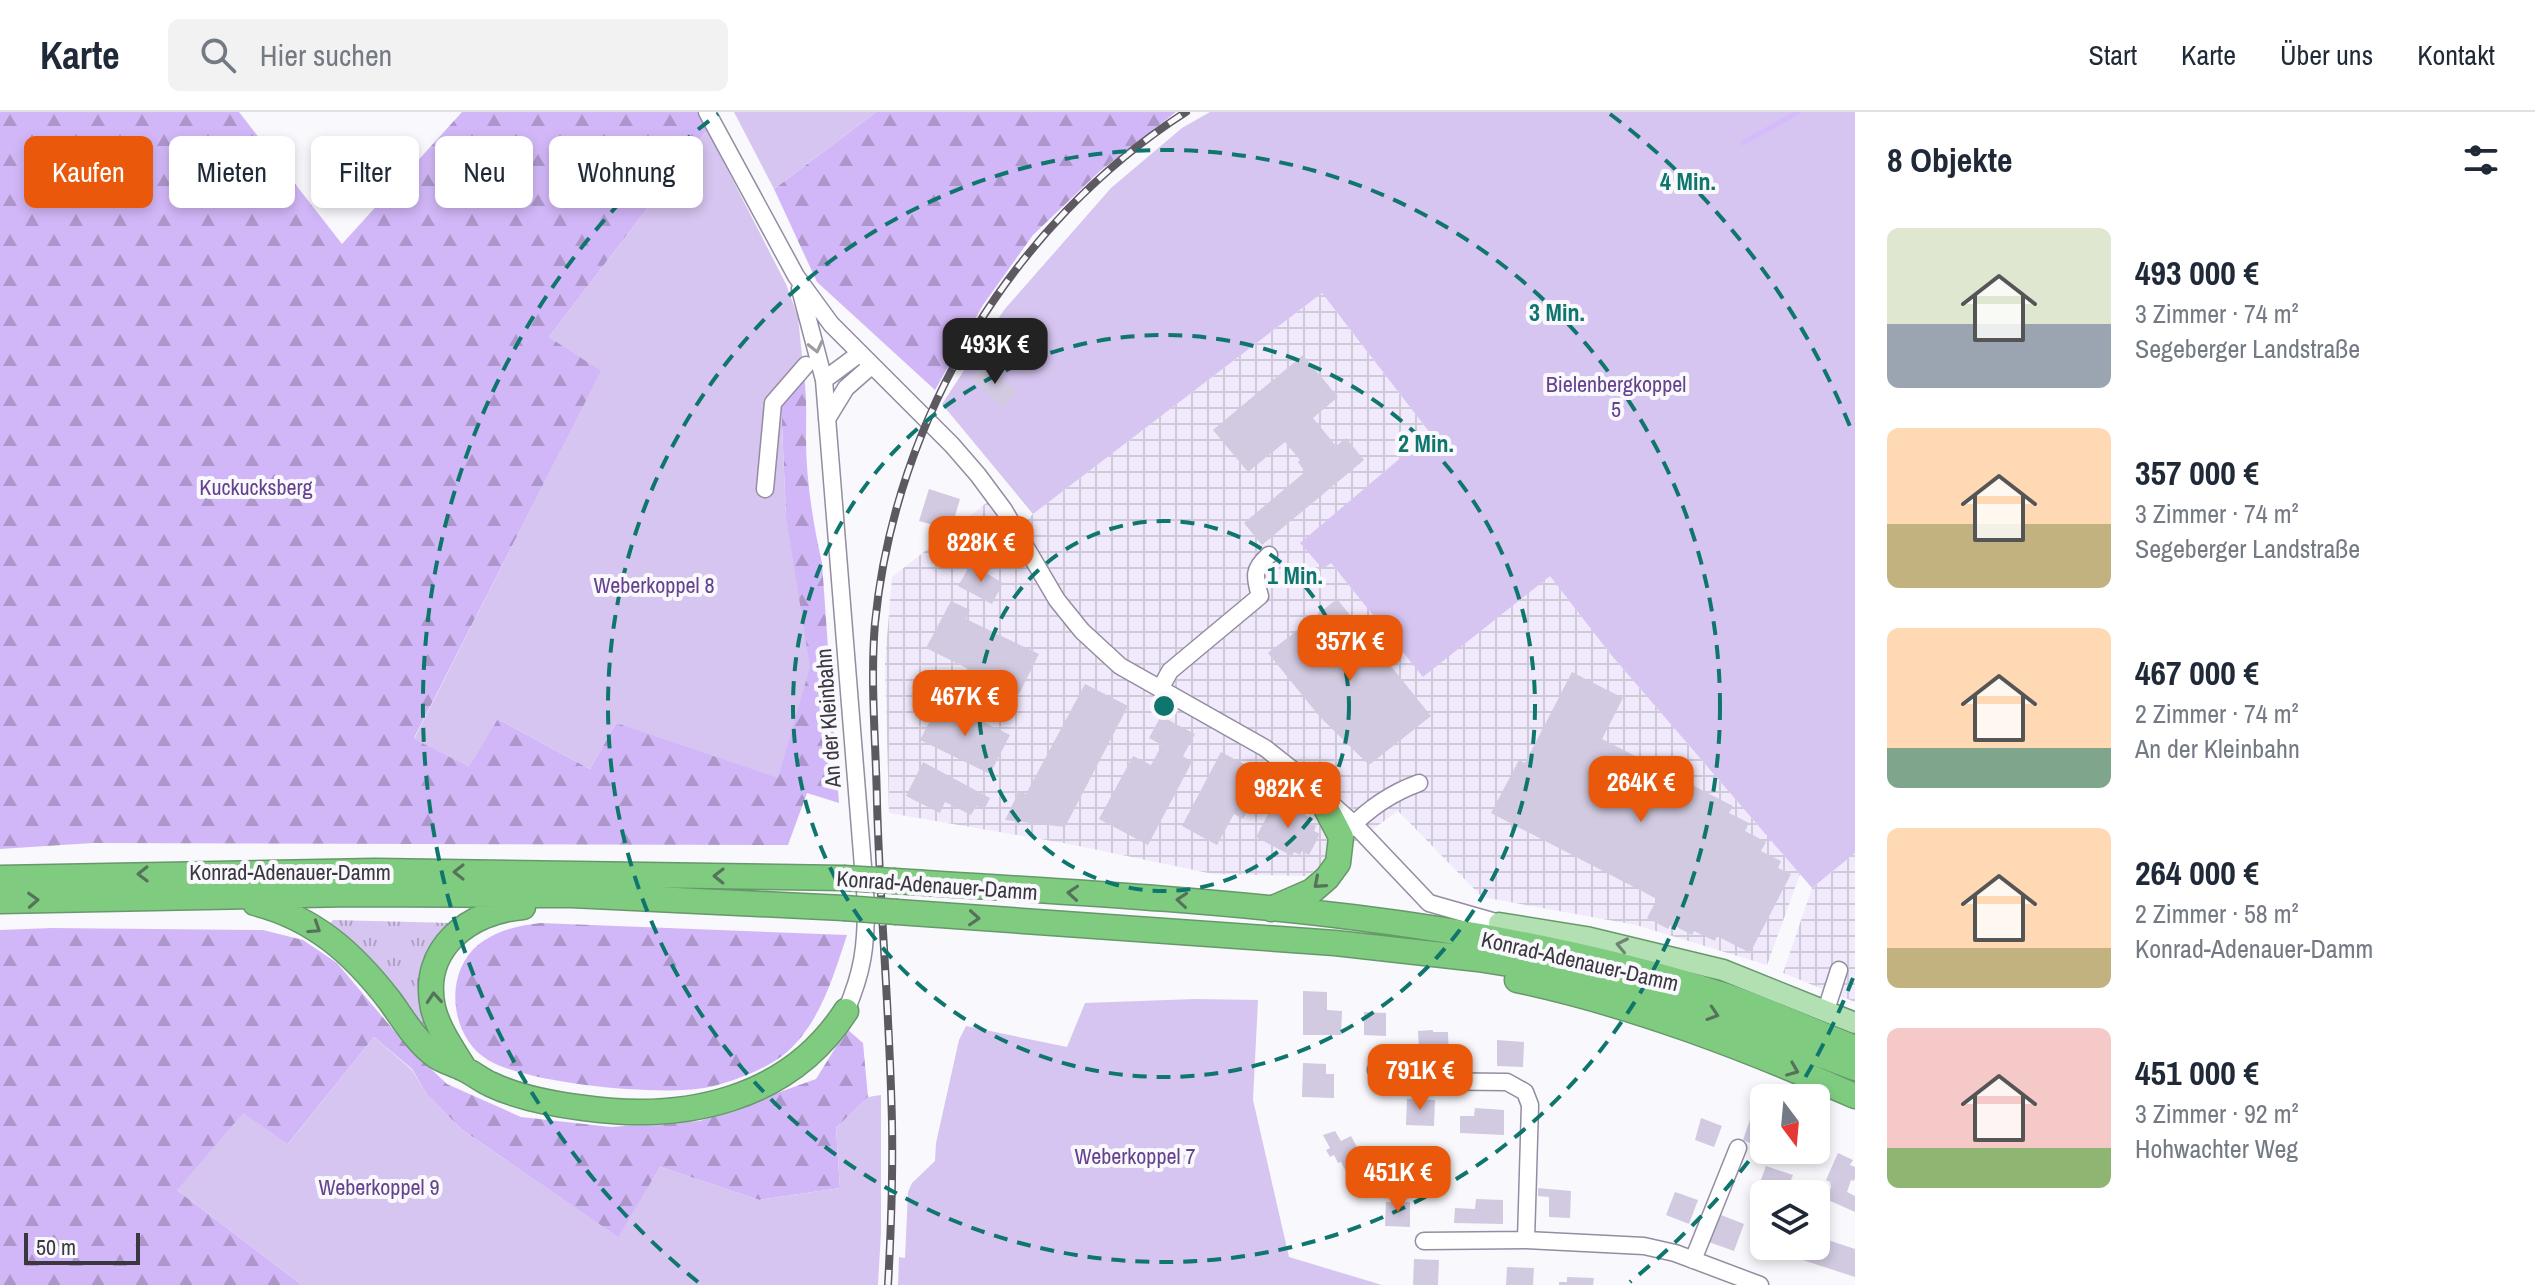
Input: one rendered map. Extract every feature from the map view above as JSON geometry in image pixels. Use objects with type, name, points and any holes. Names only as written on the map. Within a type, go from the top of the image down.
[{"type":"highway","points":[[1270,909],[1312,891],[1338,863],[1348,830],[1317,791]]},
{"type":"highway","name":"Konrad-Adenauer-Damm","points":[[0,878],[375,871],[843,878],[1148,897],[1393,922],[1607,963],[1721,995],[1855,1048]]},
{"type":"highway","points":[[464,1068],[438,1022],[433,1006],[434,974],[443,950],[462,926],[489,912],[532,907],[572,895]]},
{"type":"highway","name":"Konrad-Adenauer-Damm","points":[[0,901],[216,896],[572,895],[844,908],[1335,943],[1478,959],[1567,973],[1713,1014],[1855,1068]]},
{"type":"highway","points":[[216,896],[280,910],[313,925],[365,973],[427,1049],[438,1057],[464,1068],[491,1085],[561,1105],[622,1112],[683,1110],[737,1097],[782,1076],[815,1051],[846,1011]]},
{"type":"highway","points":[[1393,922],[1499,923]]},
{"type":"highway","points":[[1335,943],[1384,959],[1476,971],[1615,1004],[1744,1050],[1855,1096]]},
{"type":"main road","name":"Konrad-Adenauer-Damm","points":[[1499,923],[1657,953],[1723,970],[1855,1023]]},
{"type":"street","points":[[707,112],[796,276],[831,324],[978,475],[1004,510],[1057,600],[1082,631],[1120,666],[1265,748],[1317,791]]},
{"type":"street","name":"An der Kleinbahn","points":[[796,276],[824,380],[866,904],[866,942],[860,977],[846,1011]]},
{"type":"street","points":[[824,380],[859,354]]},
{"type":"street","points":[[765,489],[773,403],[806,365]]},
{"type":"street","points":[[827,419],[846,388],[871,366]]},
{"type":"street","points":[[1160,689],[1170,671],[1260,596],[1254,577],[1256,566],[1269,555]]},
{"type":"street","points":[[1419,783],[1399,790],[1348,830],[1429,903],[1499,923]]},
{"type":"street","points":[[1826,1010],[1839,970]]},
{"type":"street","points":[[1376,1070],[1410,1081],[1507,1082],[1525,1092],[1530,1105],[1526,1240]]},
{"type":"street","points":[[1693,1260],[1738,1148]]},
{"type":"street","points":[[1424,1241],[1526,1240],[1644,1246],[1760,1285]]},
{"type":"shaded area","points":[[1322,293],[1430,433],[1301,543],[1331,563],[1423,676],[1550,575],[1612,656],[1800,874],[1767,965],[1636,925],[1482,897],[1398,811],[1307,876],[1213,874],[1069,844],[889,813],[885,662],[892,577],[994,497],[1016,531],[1033,514]]},
{"type":"shaded area","points":[[1855,853],[1855,1002],[1783,973],[1812,888]]},
{"type":"green space","name":"Kuckucksberg","points":[[0,112],[239,112],[258,136],[169,136],[169,208],[295,208],[295,184],[342,244],[375,208],[419,208],[419,159],[435,142],[435,208],[533,208],[533,136],[440,136],[462,112],[697,112],[707,130],[702,136],[549,136],[549,208],[647,208],[549,337],[602,370],[414,738],[498,719],[590,769],[616,723],[786,516],[781,403],[804,375],[807,470],[822,563],[839,803],[807,793],[788,845],[93,843],[0,849]]},
{"type":"green space","points":[[734,112],[876,112],[774,189]]},
{"type":"green space","points":[[876,112],[1176,112],[1100,171],[1033,235],[983,305],[935,390],[817,282],[774,189]]},
{"type":"green space","name":"Bielenbergkoppel 5","points":[[1210,112],[1855,112],[1855,853],[1812,888],[1612,656],[1550,576],[1423,677],[1331,563],[1323,569],[1300,543],[1430,433],[1322,293],[1033,514],[942,404],[1004,310],[1111,188],[1182,128]]},
{"type":"green space","name":"Weberkoppel 8","points":[[707,130],[786,284],[798,317],[804,375],[781,403],[786,516],[810,667],[778,778],[616,723],[590,769],[498,719],[469,767],[414,739],[601,371],[549,337],[647,208],[703,208],[702,136]]},
{"type":"green space","points":[[333,920],[452,923],[427,1029],[423,1028],[368,958],[330,923]]},
{"type":"green space","points":[[540,923],[847,935],[831,982],[809,1027],[779,1058],[748,1074],[704,1088],[626,1089],[562,1082],[507,1068],[488,1060],[475,1050],[465,1036],[456,1005],[456,988],[459,972],[467,957],[478,945],[500,932]]},
{"type":"green space","points":[[0,930],[263,930],[303,940],[337,963],[407,1046],[447,1084],[521,1117],[611,1127],[700,1121],[816,1079],[847,1029],[863,1043],[868,1097],[836,1128],[840,1188],[759,1200],[660,1167],[619,1238],[461,1129],[426,1093],[412,1069],[374,1037],[287,1145],[177,1190],[302,1285],[0,1285]]},
{"type":"green space","name":"Weberkoppel 7","points":[[1258,1000],[1253,1100],[1289,1257],[1382,1285],[898,1285],[899,1257],[905,1258],[908,1192],[912,1183],[935,1161],[936,1143],[959,1040],[966,1026],[1067,1047],[1085,1003]]},
{"type":"green space","name":"Weberkoppel 9","points":[[374,1037],[412,1070],[426,1093],[461,1129],[618,1237],[660,1167],[759,1200],[840,1188],[836,1128],[868,1097],[881,1095],[878,1285],[302,1285],[177,1190],[243,1113],[288,1144]]},
{"type":"building","points":[[1303,355],[1338,397],[1313,418],[1336,446],[1346,438],[1364,460],[1262,545],[1244,523],[1305,472],[1298,462],[1300,460],[1285,442],[1248,472],[1213,430]]},
{"type":"building","points":[[987,363],[1017,393],[1003,408],[972,379]]},
{"type":"building","points":[[929,489],[960,499],[951,530],[919,521]]},
{"type":"building","points":[[971,564],[1003,583],[992,604],[958,586]]},
{"type":"building","points":[[1337,599],[1431,716],[1369,765],[1320,717],[1268,653]]},
{"type":"building","points":[[951,601],[970,610],[966,619],[1039,654],[1019,694],[926,648]]},
{"type":"building","points":[[1572,672],[1623,698],[1602,739],[1733,806],[1729,813],[1749,823],[1745,831],[1766,842],[1761,851],[1781,861],[1778,868],[1791,874],[1750,953],[1717,936],[1715,941],[1694,931],[1692,935],[1671,924],[1668,929],[1647,918],[1657,899],[1491,813],[1519,760],[1525,763]]},
{"type":"building","points":[[1085,684],[1128,706],[1065,827],[1005,820],[1019,791],[1026,794]]},
{"type":"building","points":[[940,701],[1010,735],[990,774],[920,740]]},
{"type":"building","points":[[1161,716],[1195,734],[1183,756],[1192,762],[1148,845],[1099,819],[1133,756],[1151,765],[1162,745],[1149,738]]},
{"type":"building","points":[[1221,752],[1267,776],[1243,819],[1234,814],[1217,845],[1182,826]]},
{"type":"building","points":[[923,762],[990,798],[984,810],[976,806],[971,815],[945,802],[940,813],[906,796]]},
{"type":"building","points":[[1276,799],[1312,819],[1310,823],[1316,826],[1314,831],[1320,834],[1309,855],[1302,851],[1300,855],[1294,852],[1292,856],[1256,837]]},
{"type":"building","points":[[1303,991],[1327,992],[1327,1010],[1342,1011],[1341,1035],[1303,1035]]},
{"type":"building","points":[[1364,1012],[1386,1013],[1386,1036],[1364,1035]]},
{"type":"building","points":[[1418,1031],[1448,1032],[1449,1062],[1406,1061],[1406,1047],[1419,1048]]},
{"type":"building","points":[[1497,1040],[1524,1042],[1523,1067],[1497,1066]]},
{"type":"building","points":[[1303,1063],[1326,1064],[1326,1074],[1334,1074],[1334,1098],[1302,1097]]},
{"type":"building","points":[[1407,1099],[1435,1100],[1434,1126],[1406,1125]]},
{"type":"building","points":[[1475,1108],[1504,1110],[1504,1135],[1460,1133],[1460,1116],[1474,1116]]},
{"type":"building","points":[[1701,1118],[1722,1126],[1714,1147],[1695,1140]]},
{"type":"building","points":[[1750,1120],[1750,1143],[1743,1140]]},
{"type":"building","points":[[1335,1131],[1341,1141],[1351,1136],[1369,1169],[1350,1179],[1341,1162],[1338,1163],[1334,1155],[1330,1157],[1326,1150],[1330,1148],[1323,1135]]},
{"type":"building","points":[[1406,1152],[1432,1152],[1432,1178],[1397,1175],[1398,1158],[1406,1158]]},
{"type":"building","points":[[1838,1153],[1853,1160],[1850,1165],[1855,1167],[1855,1178],[1851,1180],[1847,1192],[1855,1196],[1855,1212],[1830,1201],[1830,1180],[1826,1180]]},
{"type":"building","points":[[1766,1166],[1793,1175],[1791,1180],[1761,1180]]},
{"type":"building","points":[[1538,1188],[1571,1191],[1570,1218],[1549,1217],[1549,1197],[1538,1196]]},
{"type":"building","points":[[1675,1192],[1698,1200],[1689,1224],[1666,1215]]},
{"type":"building","points":[[1476,1199],[1503,1200],[1503,1224],[1454,1223],[1455,1208],[1475,1209]]},
{"type":"building","points":[[1386,1202],[1410,1202],[1410,1227],[1385,1226]]},
{"type":"building","points":[[1716,1213],[1744,1224],[1734,1251],[1706,1241]]},
{"type":"building","points":[[1830,1241],[1855,1249],[1855,1277],[1803,1260],[1830,1260]]},
{"type":"building","points":[[1414,1259],[1439,1260],[1438,1285],[1413,1285]]},
{"type":"building","points":[[1507,1267],[1534,1268],[1533,1285],[1506,1285]]},
{"type":"building","points":[[1567,1277],[1594,1278],[1593,1285],[1559,1285],[1559,1282],[1567,1282]]},
{"type":"waterway","points":[[1743,143],[1798,112]]},
{"type":"railway","points":[[888,1285],[892,1124],[873,668],[875,623],[887,547],[908,472],[937,400],[973,332],[1017,268],[1067,210],[1124,157],[1186,112]]}]
